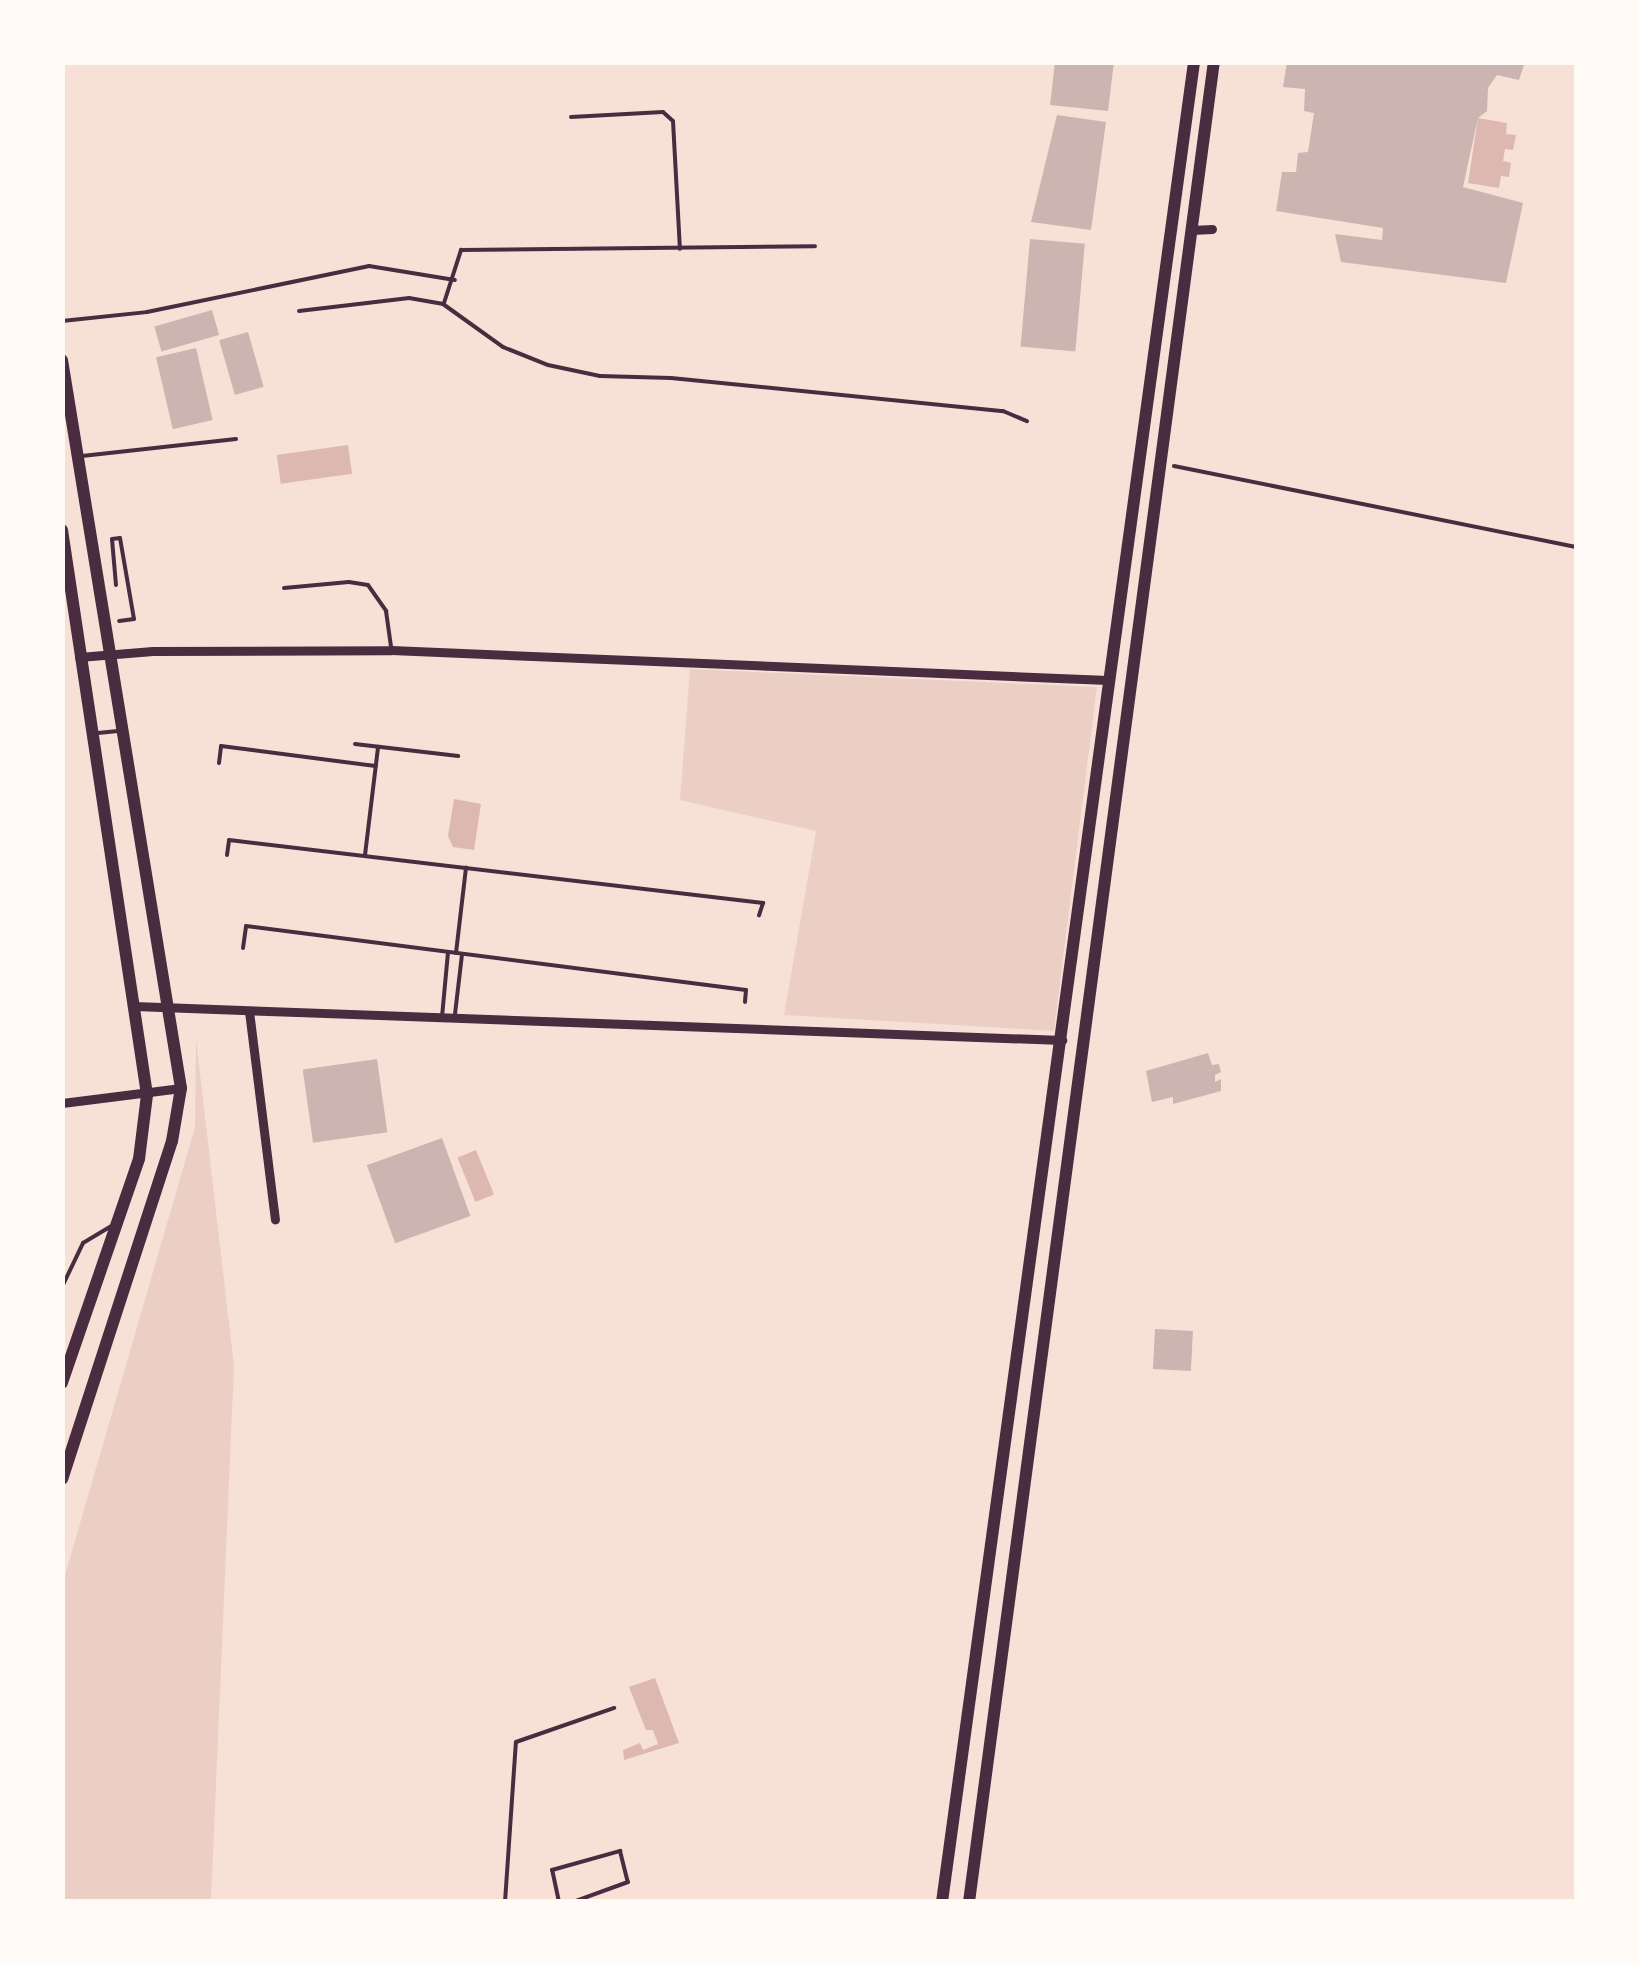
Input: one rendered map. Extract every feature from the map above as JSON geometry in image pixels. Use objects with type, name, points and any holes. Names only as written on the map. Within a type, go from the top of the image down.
[{"type":"main road","points":[[942,1902],[1194,62]]},
{"type":"main road","points":[[968,1902],[1214,62]]},
{"type":"main road","points":[[1171,230],[1192,230]]},
{"type":"main road","points":[[62,360],[70,457],[90,508],[180,1088],[172,1141],[62,1478]]},
{"type":"main road","points":[[62,530],[147,1095],[140,1158],[66,1360],[62,1383]]},
{"type":"main road","points":[[1062,1040],[1084,1040]]},
{"type":"street","points":[[1192,230],[1212,230]]},
{"type":"street","points":[[79,657],[391,650],[1108,680]]},
{"type":"street","points":[[134,1006],[1062,1040]]},
{"type":"street","points":[[249,1011],[275,1218]]},
{"type":"street","points":[[62,1103],[180,1088]]},
{"type":"lane","points":[[571,117],[663,112],[673,120],[680,249]]},
{"type":"lane","points":[[443,304],[461,250],[815,246]]},
{"type":"lane","points":[[62,321],[147,312],[368,266],[454,280]]},
{"type":"lane","points":[[300,310],[409,298],[443,304],[504,347],[548,365],[600,376],[671,378],[1003,410],[1026,421]]},
{"type":"lane","points":[[70,457],[236,439]]},
{"type":"lane","points":[[284,588],[350,582],[368,585],[386,611],[391,650]]},
{"type":"lane","points":[[90,734],[123,731]]},
{"type":"lane","points":[[355,744],[458,756]]},
{"type":"lane","points":[[219,764],[221,746],[376,766]]},
{"type":"lane","points":[[366,855],[378,747]]},
{"type":"lane","points":[[228,856],[229,840],[366,855],[763,902],[759,915]]},
{"type":"lane","points":[[454,1018],[466,867]]},
{"type":"lane","points":[[243,948],[246,926],[746,990],[744,1002]]},
{"type":"lane","points":[[442,1018],[448,952]]},
{"type":"lane","points":[[62,1287],[83,1243],[117,1224]]},
{"type":"lane","points":[[505,1902],[516,1742],[614,1708]]},
{"type":"lane","points":[[559,1902],[552,1870],[620,1851],[628,1882],[572,1902]]},
{"type":"path","points":[[1161,463],[1576,547]]},
{"type":"shaded area","points":[[1478,118],[1507,123],[1506,134],[1516,135],[1513,150],[1505,149],[1503,161],[1511,163],[1509,177],[1501,176],[1499,188],[1468,183]]},
{"type":"shaded area","points":[[348,445],[352,474],[281,484],[277,455]]},
{"type":"shaded area","points":[[690,669],[1097,687],[1054,1031],[784,1015],[816,831],[680,800]]},
{"type":"shaded area","points":[[454,799],[481,804],[474,850],[453,847],[448,836]]},
{"type":"shaded area","points":[[196,1039],[234,1366],[211,1901],[63,1901],[63,1582],[195,1127]]},
{"type":"shaded area","points":[[476,1150],[494,1195],[475,1202],[457,1157]]},
{"type":"shaded area","points":[[655,1678],[679,1743],[624,1760],[623,1750],[640,1743],[643,1750],[658,1744],[653,1730],[646,1730],[629,1687]]},
{"type":"building","points":[[1055,62],[1114,62],[1108,111],[1050,105]]},
{"type":"building","points":[[1287,62],[1525,62],[1519,80],[1497,75],[1488,88],[1487,111],[1478,118],[1463,187],[1523,203],[1506,283],[1341,262],[1335,234],[1382,240],[1383,228],[1276,211],[1282,172],[1296,172],[1298,153],[1308,152],[1314,113],[1304,111],[1305,89],[1283,87]]},
{"type":"building","points":[[1057,115],[1106,122],[1091,230],[1031,222]]},
{"type":"building","points":[[1030,239],[1085,244],[1075,351],[1021,347]]},
{"type":"building","points":[[212,310],[219,335],[161,352],[154,327]]},
{"type":"building","points":[[248,332],[264,387],[235,395],[219,340]]},
{"type":"building","points":[[196,348],[213,420],[173,429],[156,357]]},
{"type":"building","points":[[1208,1053],[1212,1065],[1219,1064],[1221,1072],[1215,1075],[1215,1082],[1221,1079],[1221,1091],[1173,1104],[1173,1097],[1152,1102],[1146,1071]]},
{"type":"building","points":[[377,1059],[387,1132],[313,1143],[303,1069]]},
{"type":"building","points":[[442,1138],[470,1216],[395,1243],[367,1165]]},
{"type":"building","points":[[1155,1329],[1193,1331],[1191,1371],[1153,1369]]}]
